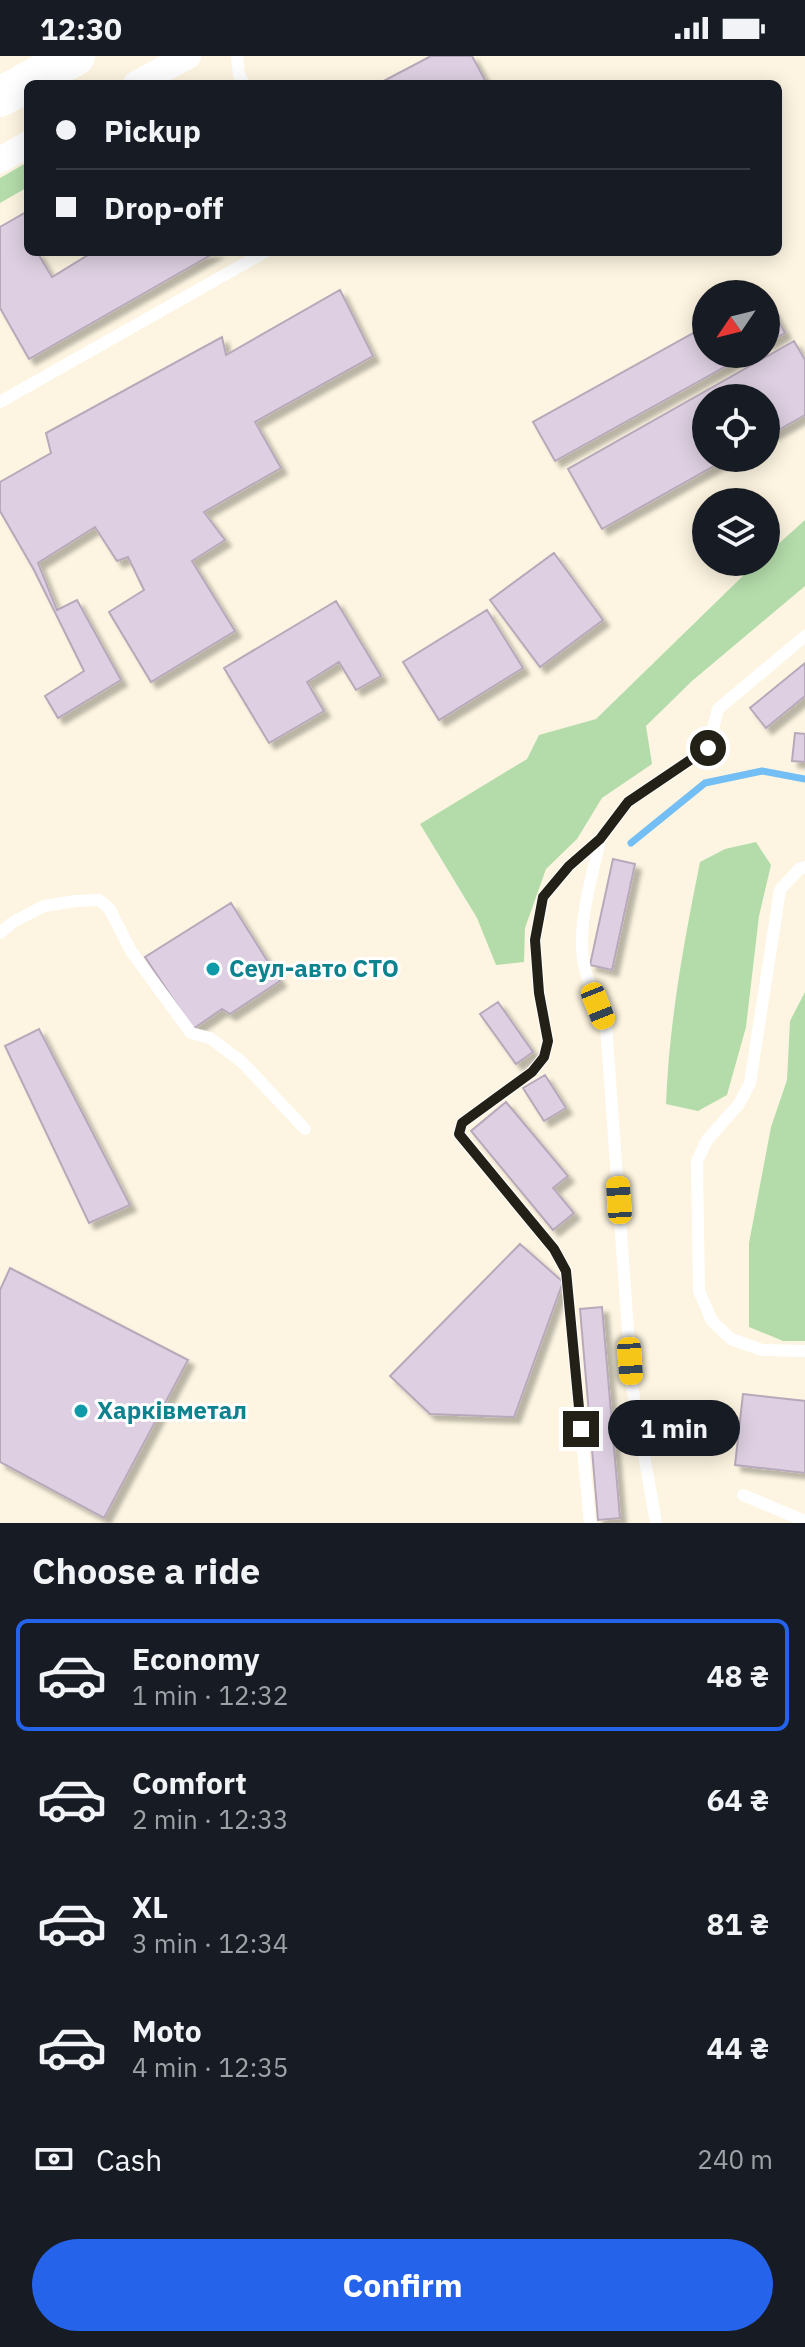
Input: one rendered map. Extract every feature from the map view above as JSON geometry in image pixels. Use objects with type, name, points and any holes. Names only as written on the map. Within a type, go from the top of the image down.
[{"type":"main road","points":[[31,80],[75,56]]},
{"type":"main road","points":[[0,97],[24,84]]},
{"type":"street","points":[[143,80],[188,56]]},
{"type":"street","points":[[0,160],[24,146]]},
{"type":"lane","points":[[237,56],[242,80]]},
{"type":"lane","points":[[0,402],[258,256]]},
{"type":"lane","points":[[590,1523],[566,1271],[554,1249],[459,1134],[462,1123],[532,1072],[544,1057],[548,1041],[539,993],[535,940],[543,897],[569,866],[600,839],[628,802],[708,748],[718,709],[805,636]]},
{"type":"lane","points":[[600,839],[588,895],[582,947],[591,987],[606,1025],[632,1386],[656,1523]]},
{"type":"lane","points":[[805,867],[799,869],[780,890],[750,1083],[739,1104],[707,1140],[697,1161],[699,1291],[712,1321],[731,1339],[762,1350],[805,1351]]},
{"type":"lane","points":[[0,933],[13,922],[44,906],[99,900],[109,908],[131,951],[191,1033],[210,1038],[242,1062],[305,1129]]},
{"type":"lane","points":[[743,1495],[805,1521]]},
{"type":"green space","points":[[24,164],[24,189],[0,203],[0,178]]},
{"type":"green space","points":[[805,520],[805,586],[692,681],[646,726],[652,764],[602,798],[577,839],[546,869],[525,928],[524,962],[496,965],[477,918],[420,824],[527,759],[539,735],[596,719],[743,576],[780,576],[780,542]]},
{"type":"green space","points":[[756,842],[771,865],[759,916],[746,1027],[727,1095],[698,1111],[666,1104],[674,1012],[700,862],[725,849]]},
{"type":"green space","points":[[805,992],[805,1341],[783,1341],[749,1327],[749,1243],[771,1127],[787,1080],[790,1021]]},
{"type":"building","points":[[431,56],[472,56],[485,80],[386,80]]},
{"type":"building","points":[[24,213],[24,256],[39,256],[52,277],[86,256],[209,256],[29,359],[0,308],[0,227]]},
{"type":"building","points":[[340,290],[373,356],[255,422],[281,468],[204,512],[225,540],[192,561],[235,631],[151,682],[109,612],[144,590],[128,557],[117,561],[95,527],[38,563],[57,610],[77,600],[121,680],[58,718],[45,696],[84,671],[34,570],[0,511],[0,482],[51,453],[46,433],[222,337],[226,355]]},
{"type":"building","points":[[692,334],[692,368],[723,368],[555,461],[533,422]]},
{"type":"building","points":[[794,341],[805,360],[805,415],[780,429],[780,384],[718,384],[746,368],[780,368],[780,349]]},
{"type":"building","points":[[692,399],[692,472],[703,472],[602,529],[568,469]]},
{"type":"building","points":[[554,553],[603,620],[540,667],[490,600]]},
{"type":"building","points":[[336,601],[381,676],[356,690],[339,662],[307,682],[324,711],[269,743],[224,668]]},
{"type":"building","points":[[487,610],[523,668],[439,720],[403,662]]},
{"type":"building","points":[[805,663],[805,696],[766,728],[750,708]]},
{"type":"building","points":[[795,733],[805,734],[805,762],[792,761]]},
{"type":"building","points":[[613,859],[635,864],[612,970],[590,965]]},
{"type":"building","name":"Сеул-авто СТО","points":[[231,903],[280,981],[230,1014],[222,1009],[193,1029],[145,957]]},
{"type":"building","points":[[498,1002],[533,1052],[516,1064],[480,1014]]},
{"type":"building","points":[[39,1029],[130,1205],[89,1223],[5,1046]]},
{"type":"building","points":[[545,1075],[566,1108],[544,1121],[523,1088]]},
{"type":"building","points":[[506,1102],[568,1176],[553,1188],[574,1213],[553,1230],[471,1131]]},
{"type":"building","points":[[520,1244],[563,1282],[514,1417],[430,1414],[390,1376]]},
{"type":"building","name":"Харківметал","points":[[10,1268],[188,1360],[104,1518],[0,1462],[0,1290]]},
{"type":"building","points":[[602,1307],[620,1518],[598,1520],[580,1309]]},
{"type":"building","points":[[743,1394],[805,1401],[805,1473],[735,1465]]},
{"type":"waterway","points":[[631,843],[705,783],[762,771],[805,779]]},
{"type":"place","name":"Сеул-авто СТО","points":[[213,969]]},
{"type":"place","name":"Харківметал","points":[[81,1411]]},
{"type":"route","points":[[581,1429],[566,1271],[554,1249],[459,1134],[462,1123],[532,1072],[544,1057],[548,1041],[539,993],[535,940],[543,897],[569,866],[600,839],[628,802],[708,748]]}]
